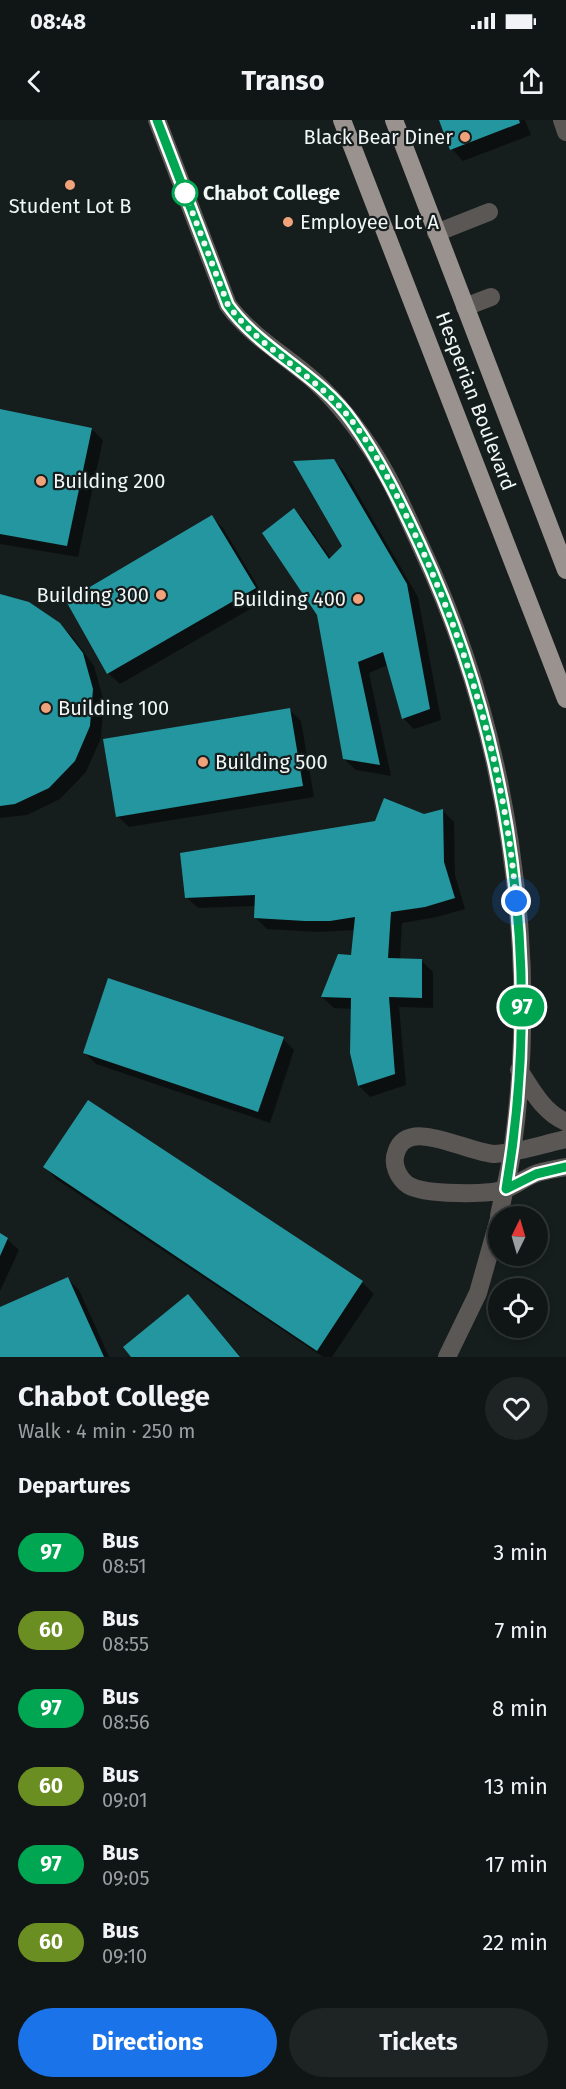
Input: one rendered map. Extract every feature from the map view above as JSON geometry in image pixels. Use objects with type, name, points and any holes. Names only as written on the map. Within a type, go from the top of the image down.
[{"type":"main road","name":"Hesperian Boulevard","points":[[342,120],[566,699]]},
{"type":"main road","name":"Hesperian Boulevard","points":[[394,120],[566,570]]},
{"type":"lane","points":[[157,120],[228,305],[239,320],[326,392],[350,418],[372,450],[397,494],[435,577],[463,651],[482,713],[506,816],[519,939],[522,1001],[519,1070],[512,1152],[502,1206]]},
{"type":"lane","points":[[562,120],[566,132]]},
{"type":"lane","points":[[436,233],[489,212]]},
{"type":"lane","points":[[465,307],[491,297]]},
{"type":"lane","points":[[519,1070],[544,1107],[557,1119],[566,1122]]},
{"type":"lane","points":[[566,1139],[512,1152],[492,1154],[427,1136],[412,1136],[402,1141],[394,1160],[397,1172],[408,1185],[420,1190],[484,1193],[506,1189],[536,1174],[566,1167]]},
{"type":"lane","points":[[447,1357],[478,1293],[488,1258]]},
{"type":"building","name":"Black Bear Diner","points":[[439,120],[519,120],[520,123],[450,150]]},
{"type":"building","name":"Building 200","points":[[0,409],[92,428],[67,546],[0,534]]},
{"type":"building","name":"Building 400","points":[[334,459],[407,584],[430,709],[402,719],[383,652],[358,662],[380,765],[343,759],[317,615],[262,533],[294,508],[329,559],[342,546],[293,461]]},
{"type":"building","name":"Building 300","points":[[212,515],[256,588],[107,674],[66,601]]},
{"type":"building","name":"Building 100","points":[[0,594],[29,602],[60,623],[83,653],[93,689],[90,726],[75,761],[49,788],[15,804],[0,806]]},
{"type":"building","name":"Building 500","points":[[290,708],[303,786],[116,817],[103,739]]},
{"type":"building","points":[[384,798],[424,814],[443,809],[444,862],[455,898],[425,907],[391,912],[388,958],[422,959],[422,998],[389,997],[395,1074],[358,1086],[350,1053],[351,998],[321,997],[338,954],[351,955],[355,917],[330,921],[254,918],[255,895],[185,898],[180,853],[375,821]]},
{"type":"building","points":[[108,978],[284,1037],[258,1112],[83,1053]]},
{"type":"building","points":[[88,1100],[363,1281],[317,1351],[43,1167]]},
{"type":"building","points":[[0,1233],[8,1238],[0,1256]]},
{"type":"building","points":[[68,1277],[104,1357],[0,1357],[0,1307]]},
{"type":"building","points":[[188,1294],[240,1357],[131,1357],[123,1347]]},
{"type":"bus line","name":"97","points":[[157,120],[228,305],[239,320],[326,392],[350,418],[372,450],[397,494],[435,577],[463,651],[482,713],[506,816],[515,883],[522,1001],[514,1131],[506,1189],[536,1174],[566,1167]]},
{"type":"place","name":"Black Bear Diner","points":[[465,137]]},
{"type":"place","name":"Student Lot B","points":[[70,185]]},
{"type":"place","name":"Chabot College","points":[[185,193]]},
{"type":"place","name":"Employee Lot A","points":[[288,222]]},
{"type":"place","name":"Building 200","points":[[41,481]]},
{"type":"place","name":"Building 300","points":[[161,595]]},
{"type":"place","name":"Building 400","points":[[358,599]]},
{"type":"place","name":"Building 100","points":[[46,708]]},
{"type":"place","name":"Building 500","points":[[203,762]]},
{"type":"route","points":[[185,193],[228,305],[239,320],[334,400],[350,418],[372,450],[397,494],[435,577],[463,651],[482,713],[506,816],[516,901]]}]
